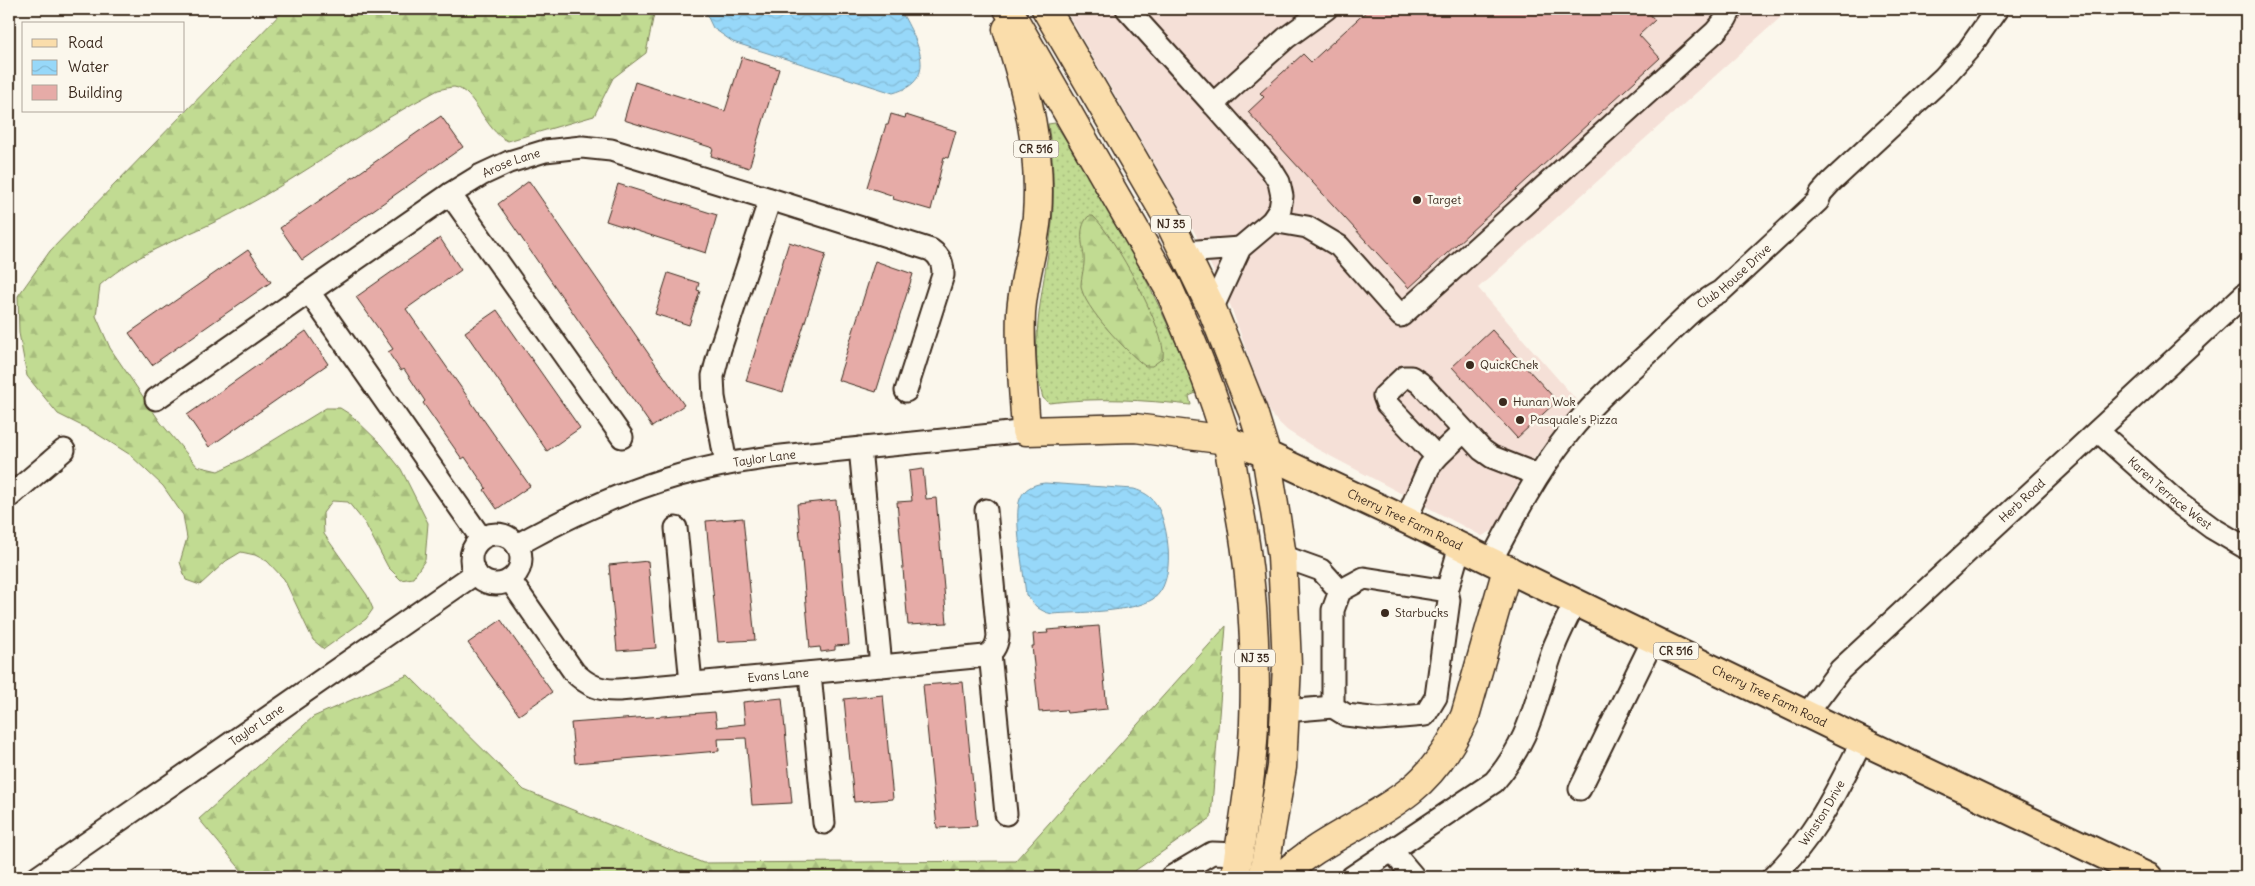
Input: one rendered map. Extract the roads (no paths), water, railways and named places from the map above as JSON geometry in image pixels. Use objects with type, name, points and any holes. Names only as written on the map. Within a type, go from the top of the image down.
[{"type":"highway","name":"CR 516","points":[[1000,9],[1026,90],[1037,154],[1037,216],[1021,312],[1026,431],[1135,428],[1226,440]]},
{"type":"highway","name":"NJ 35","points":[[1008,9],[1168,287],[1190,335],[1226,440],[1244,530],[1251,588],[1255,648],[1254,725],[1237,866]]},
{"type":"highway","name":"NJ 35","points":[[1046,9],[1166,215],[1212,309],[1253,412],[1266,454],[1282,556],[1287,665],[1282,767],[1263,877]]},
{"type":"highway","points":[[1281,877],[1313,851],[1411,789],[1441,759],[1455,737],[1465,716],[1499,565]]},
{"type":"main road","name":"Cherry Tree Farm Road","points":[[1226,440],[1266,454],[1406,520],[1862,741],[2149,877]]},
{"type":"street","points":[[1127,9],[1271,169],[1279,182],[1282,202],[1272,221],[1240,248],[1212,309]]},
{"type":"street","points":[[1213,104],[1286,38],[1326,9]]},
{"type":"street","points":[[1272,221],[1307,227],[1339,246],[1401,316],[1715,32],[1726,19],[1731,9]]},
{"type":"street","name":"Club House Drive","points":[[1499,565],[1538,475],[1569,433],[1590,409],[1689,316],[1710,297],[1721,291],[1818,201],[1821,192],[1831,182],[1943,78],[1969,49],[1996,9]]},
{"type":"street","name":"Arose Lane","points":[[156,399],[450,194],[494,168],[521,158],[557,149],[582,148],[611,150],[931,250],[937,254],[941,261],[943,275],[906,391]]},
{"type":"street","points":[[450,194],[622,437]]},
{"type":"street","points":[[726,464],[714,397],[713,376],[720,349],[770,199]]},
{"type":"street","points":[[1184,252],[1240,248]]},
{"type":"street","points":[[309,292],[481,538]]},
{"type":"street","name":"Herb Road","points":[[1806,714],[1840,670],[2246,293]]},
{"type":"street","points":[[1437,457],[1387,404],[1384,396],[1404,378],[1411,377],[1420,383],[1482,450],[1492,457],[1538,475]]},
{"type":"street","name":"Karen Terrace West","points":[[2098,430],[2177,502],[2212,528],[2246,548]]},
{"type":"street","name":"Taylor Lane","points":[[517,545],[579,512],[611,498],[682,474],[726,464],[785,455],[1026,431]]},
{"type":"street","points":[[1406,520],[1429,467],[1464,431]]},
{"type":"street","points":[[860,448],[881,666]]},
{"type":"street","points":[[9,497],[64,450]]},
{"type":"street","points":[[986,510],[998,636],[995,647],[990,653],[1006,814]]},
{"type":"street","points":[[676,528],[691,683]]},
{"type":"street","points":[[497,533],[512,539],[517,545],[522,560],[516,575],[510,580],[495,584],[481,579],[472,566],[472,551],[481,538],[497,533]]},
{"type":"street","points":[[1285,712],[1333,707],[1346,715],[1379,718],[1425,716],[1436,697],[1448,600],[1447,591],[1460,546]]},
{"type":"street","points":[[1282,556],[1321,570],[1340,591]]},
{"type":"street","name":"Taylor Lane","points":[[38,877],[476,573]]},
{"type":"street","points":[[1333,707],[1334,610],[1340,591],[1364,578],[1447,591]]},
{"type":"street","name":"Evans Lane","points":[[510,580],[574,672],[587,683],[610,690],[985,656],[990,653]]},
{"type":"street","points":[[1352,877],[1494,782],[1508,766],[1525,736],[1555,647],[1575,602]]},
{"type":"street","points":[[1580,789],[1653,640]]},
{"type":"street","points":[[810,673],[824,823]]},
{"type":"street","name":"Winston Drive","points":[[1772,877],[1812,834],[1862,741]]},
{"type":"street","points":[[1392,851],[1414,877]]},
{"type":"street","points":[[1171,877],[1212,853],[1237,866]]},
{"type":"water","points":[[704,9],[900,9],[917,45],[921,68],[917,78],[908,87],[893,93],[733,42],[713,28]]},
{"type":"water","points":[[1037,484],[1134,489],[1151,498],[1161,513],[1168,553],[1168,567],[1165,580],[1161,591],[1153,599],[1132,607],[1052,614],[1040,609],[1032,602],[1026,595],[1018,531],[1018,507],[1022,495],[1027,489]]},
{"type":"place","name":"Target","points":[[1417,200]]},
{"type":"place","name":"QuickChek","points":[[1470,365]]},
{"type":"place","name":"Hunan Wok","points":[[1503,402]]},
{"type":"place","name":"Pasquale's Pizza","points":[[1520,420]]},
{"type":"place","name":"Starbucks","points":[[1385,613]]}]
